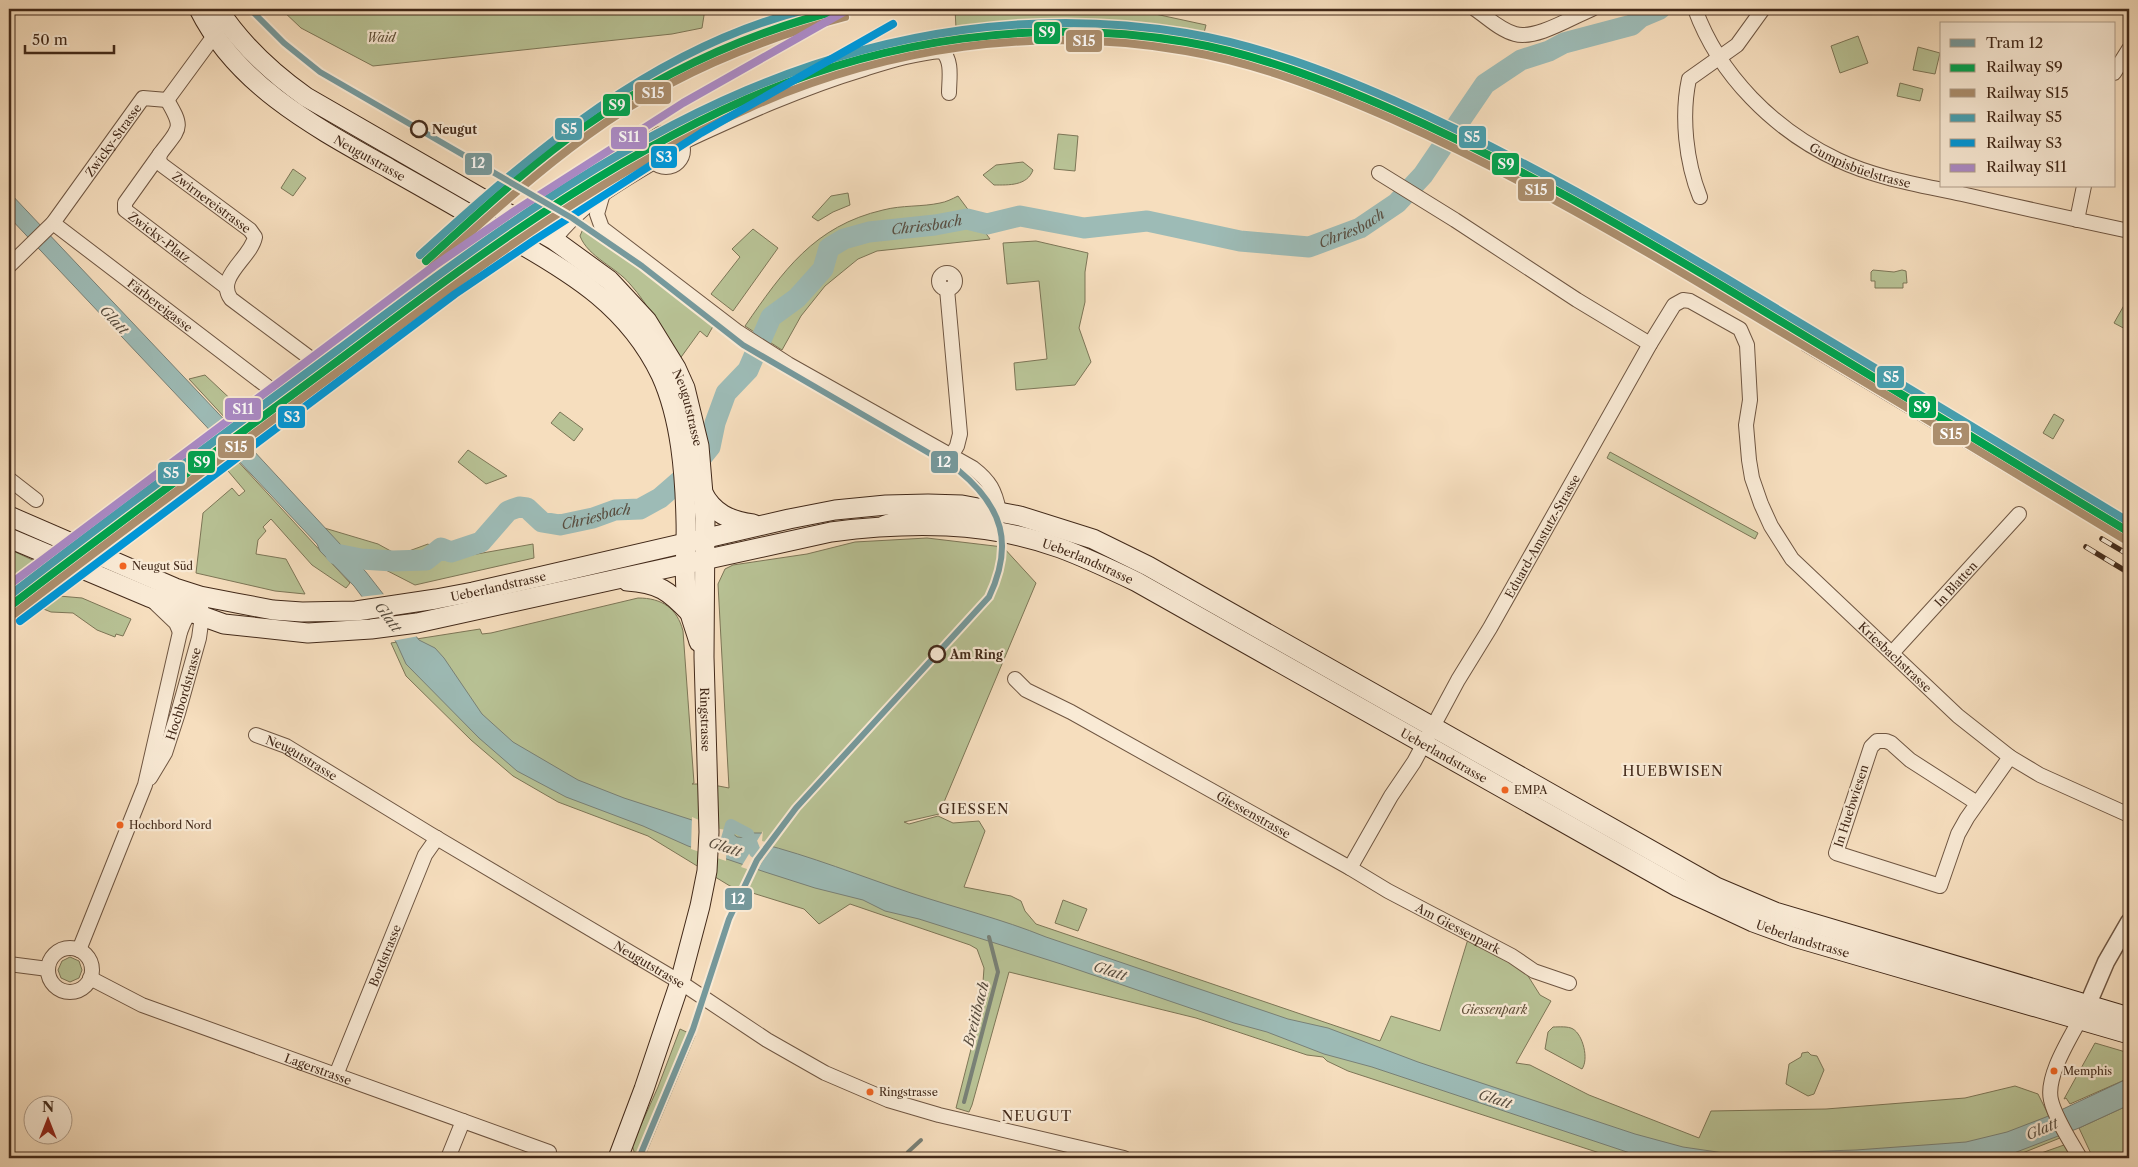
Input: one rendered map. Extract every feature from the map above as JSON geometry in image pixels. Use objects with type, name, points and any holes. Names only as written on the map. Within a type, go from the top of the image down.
[{"type":"main road","name":"Neugutstrasse","points":[[199,9],[222,31],[246,46],[273,72],[306,97],[554,240],[610,280],[647,321],[668,354],[686,388],[696,428],[704,498],[705,538]]},
{"type":"main road","name":"Neugutstrasse","points":[[218,9],[222,31],[249,77],[297,114],[354,149],[560,266],[600,295],[620,314],[634,331],[661,375],[676,423],[686,513],[686,543]]},
{"type":"main road","points":[[542,256],[554,240]]},
{"type":"main road","points":[[704,498],[725,517],[743,523],[764,525]]},
{"type":"main road","name":"Ueberlandstrasse","points":[[9,516],[141,574],[200,596],[273,610],[356,611],[473,592],[835,510],[886,505],[945,504],[999,511],[1054,525],[1094,539],[1148,566],[1551,795],[1725,891],[1775,912],[2084,1012],[2129,1034]]},
{"type":"main road","name":"Ueberlandstrasse","points":[[9,538],[148,597],[224,624],[308,633],[371,629],[417,623],[803,537],[874,526],[930,524],[981,529],[1037,541],[1077,555],[1137,582],[1678,887],[1754,922],[1856,956],[2084,1012],[2129,1017]]},
{"type":"main road","name":"Ringstrasse","points":[[621,1156],[680,982],[707,871],[709,832],[704,658],[705,538]]},
{"type":"main road","name":"Ringstrasse","points":[[686,543],[687,601],[704,658]]},
{"type":"main road","points":[[611,580],[638,582],[657,586],[673,596],[690,613]]},
{"type":"street","points":[[1475,9],[1507,30],[1521,35],[1537,33],[1592,9]]},
{"type":"street","points":[[1700,197],[1690,165],[1685,98],[1689,79],[1737,45],[1763,9]]},
{"type":"street","points":[[1696,13],[1720,58]]},
{"type":"street","points":[[160,154],[179,126],[179,120],[167,100],[222,31]]},
{"type":"street","points":[[2116,70],[2129,49]]},
{"type":"street","points":[[682,143],[818,83],[929,52],[942,51],[947,56],[949,63],[949,93]]},
{"type":"street","name":"Gumpisbüelstrasse","points":[[1720,58],[1742,87],[1765,112],[1799,138],[1839,160],[1886,176],[2129,231]]},
{"type":"street","name":"Zwicky-Strasse","points":[[9,266],[52,224],[143,98],[167,100]]},
{"type":"street","points":[[669,134],[682,143],[682,154],[677,163],[672,166],[663,167],[654,162],[650,153],[650,147],[651,143],[659,135],[669,134]]},
{"type":"street","name":"Zwirnereistrasse","points":[[160,154],[159,160],[162,164],[254,234],[253,244],[228,280],[226,286]]},
{"type":"street","name":"Zwicky-Platz","points":[[160,154],[124,203],[125,210],[226,286]]},
{"type":"street","points":[[554,240],[568,222],[603,193],[654,162]]},
{"type":"street","points":[[1379,173],[1577,300],[1650,344]]},
{"type":"street","points":[[2077,220],[2084,188]]},
{"type":"street","points":[[603,193],[597,214],[602,228],[746,337],[779,358],[981,474],[996,492],[999,511]]},
{"type":"street","name":"Färbereigasse","points":[[52,224],[268,387]]},
{"type":"street","points":[[226,286],[227,294],[231,299],[318,364],[330,379]]},
{"type":"street","points":[[947,290],[960,434],[957,446],[951,456]]},
{"type":"street","name":"Eduard-Amstutz-Strasse","points":[[1432,727],[1650,344],[1674,305],[1683,300],[1690,301],[1740,329],[1748,345],[1750,400],[1746,425]]},
{"type":"street","name":"Kriesbachstrasse","points":[[1746,425],[1748,460],[1761,504],[1774,533],[1800,568],[1958,716],[2010,757],[2040,775],[2129,816]]},
{"type":"street","points":[[9,479],[36,500]]},
{"type":"street","name":"Ueberlandstrasse","points":[[874,526],[902,516],[977,519],[993,517],[999,511]]},
{"type":"street","name":"In Blatten","points":[[1892,653],[2019,514]]},
{"type":"street","points":[[195,614],[200,596]]},
{"type":"street","points":[[148,597],[176,623],[180,632]]},
{"type":"street","name":"Hochbordstrasse","points":[[79,950],[145,785],[178,650],[180,632],[195,614]]},
{"type":"street","name":"Hochbordstrasse","points":[[145,785],[165,753],[198,638],[195,614]]},
{"type":"street","points":[[198,638],[224,624]]},
{"type":"street","name":"Giessenstrasse","points":[[1015,679],[1026,690],[1071,712],[1350,868]]},
{"type":"street","points":[[1350,868],[1390,796],[1432,727]]},
{"type":"street","name":"Neugutstrasse","points":[[256,736],[286,746],[319,768],[680,982],[788,1053],[825,1073],[888,1100],[939,1116],[1124,1158]]},
{"type":"street","name":"In Huebwiesen","points":[[1977,803],[1910,760],[1891,743],[1881,740],[1876,741],[1871,747],[1836,853],[1940,886],[1958,834],[1977,803],[2010,757]]},
{"type":"street","name":"Bordstrasse","points":[[336,1075],[425,856],[437,838]]},
{"type":"street","name":"Am Giessenpark","points":[[1350,868],[1388,891],[1512,956],[1534,971],[1568,983]]},
{"type":"street","points":[[2080,1158],[2053,1107],[2050,1090],[2052,1078],[2106,962],[2129,922]]},
{"type":"street","points":[[73,948],[79,950],[91,965],[90,978],[78,990],[67,992],[56,987],[51,981],[48,969],[50,961],[60,950],[73,948]]},
{"type":"street","points":[[9,964],[48,969]]},
{"type":"street","name":"Lagerstrasse","points":[[90,978],[142,1005],[549,1152]]},
{"type":"street","points":[[448,1158],[463,1121]]},
{"type":"green space","name":"Waid","points":[[281,9],[705,9],[702,28],[672,34],[373,66],[301,28]]},
{"type":"green space","points":[[955,9],[1132,9],[1206,25],[1203,37],[1131,26],[1027,22],[956,28]]},
{"type":"green space","points":[[1858,36],[1868,63],[1840,73],[1831,46]]},
{"type":"green space","points":[[1918,47],[1940,53],[1935,74],[1913,70]]},
{"type":"green space","points":[[1900,83],[1923,89],[1920,101],[1897,96]]},
{"type":"green space","points":[[1058,134],[1078,136],[1075,171],[1054,169]]},
{"type":"green space","points":[[1023,162],[1033,170],[1026,179],[1017,184],[994,185],[983,175],[996,165]]},
{"type":"green space","points":[[293,169],[306,178],[293,196],[281,188]]},
{"type":"green space","points":[[848,193],[850,205],[818,221],[812,217],[831,196]]},
{"type":"green space","points":[[958,196],[990,239],[877,251],[858,259],[825,286],[801,316],[782,350],[745,326],[787,269],[802,253],[838,227],[859,217],[883,210],[940,203]]},
{"type":"green space","points":[[585,224],[623,248],[716,321],[707,337],[700,331],[679,360],[637,293],[624,278],[589,250],[584,243],[580,236]]},
{"type":"green space","points":[[753,229],[778,248],[733,311],[711,294],[740,257],[732,249]]},
{"type":"green space","points":[[1036,241],[1088,253],[1085,272],[1085,302],[1079,328],[1091,362],[1075,385],[1016,390],[1014,363],[1047,359],[1039,281],[1007,284],[1003,243]]},
{"type":"green space","points":[[1873,270],[1906,271],[1907,283],[1903,283],[1903,288],[1875,288],[1875,281],[1871,281],[1871,272]]},
{"type":"green space","points":[[2127,300],[2129,302],[2129,331],[2114,323]]},
{"type":"green space","points":[[347,337],[356,348],[339,362],[330,350]]},
{"type":"green space","points":[[205,375],[240,410],[227,420],[189,379]]},
{"type":"green space","points":[[560,412],[583,429],[574,441],[551,423]]},
{"type":"green space","points":[[2054,414],[2064,420],[2053,439],[2043,433]]},
{"type":"green space","points":[[468,450],[507,476],[486,484],[458,462]]},
{"type":"green space","points":[[1610,452],[1758,533],[1755,539],[1607,458]]},
{"type":"green space","points":[[233,456],[350,583],[346,588],[312,565],[271,519],[263,527],[266,531],[258,540],[256,554],[286,559],[305,594],[275,591],[196,573],[203,513],[232,488],[239,496],[245,491],[223,465]]},
{"type":"green space","points":[[321,527],[378,544],[398,555],[428,544],[449,559],[533,544],[534,558],[415,585],[343,548]]},
{"type":"green space","name":"Giessenpark","points":[[927,538],[1003,547],[1036,583],[939,814],[904,822],[909,824],[938,816],[953,823],[979,821],[985,831],[964,887],[1011,896],[1021,901],[1025,911],[1036,924],[1380,1041],[1391,1016],[1440,1031],[1468,939],[1523,968],[1540,995],[1551,1001],[1516,1063],[1530,1065],[1589,1095],[1699,1138],[1711,1111],[1826,1109],[1965,1098],[2015,1086],[2038,1094],[2060,1138],[2010,1158],[1615,1158],[1348,1071],[1327,1061],[1323,1057],[1307,1055],[1196,1018],[1009,972],[969,1112],[956,1108],[981,1010],[984,968],[977,949],[850,904],[819,924],[804,909],[730,886],[648,836],[558,802],[513,776],[471,740],[406,676],[391,643],[480,629],[482,634],[491,633],[638,598],[647,598],[661,602],[677,616],[683,631],[694,783],[692,784],[708,784],[729,788],[718,584],[725,569],[733,565],[807,554],[855,542]]},
{"type":"green space","points":[[9,549],[41,564],[9,590]]},
{"type":"green space","points":[[59,596],[82,598],[131,619],[123,636],[116,634],[115,637],[97,630],[73,613],[51,612],[41,608],[44,600]]},
{"type":"green space","points":[[1063,900],[1087,909],[1078,931],[1055,923]]},
{"type":"green space","points":[[70,957],[79,961],[82,970],[79,978],[70,982],[61,978],[58,970],[62,961]]},
{"type":"green space","points":[[1553,1027],[1571,1028],[1580,1036],[1585,1054],[1582,1069],[1545,1049],[1548,1032]]},
{"type":"green space","points":[[680,1029],[695,1036],[644,1158],[636,1158],[632,1145],[658,1087]]},
{"type":"green space","points":[[2095,1043],[2129,1053],[2129,1078],[2070,1104],[2066,1098],[2064,1099]]},
{"type":"green space","points":[[1808,1052],[1811,1055],[1817,1056],[1824,1070],[1814,1094],[1808,1096],[1786,1084],[1789,1064],[1801,1057],[1802,1053]]},
{"type":"green space","points":[[2129,1105],[2129,1148],[2116,1158],[2093,1158],[2079,1128]]},
{"type":"green space","points":[[2064,1145],[2071,1158],[2027,1158]]},
{"type":"water","name":"Glatt","points":[[9,192],[366,572],[419,640],[435,648],[444,658],[482,714],[513,742],[578,780],[624,798],[692,820],[720,832],[732,833],[737,837],[748,838],[752,833],[762,833],[759,843],[798,854],[911,893],[1013,925],[1288,1019],[1328,1028],[1418,1062],[1635,1134],[1683,1147],[1731,1154],[1856,1150],[1966,1142],[2007,1132],[2046,1117],[2129,1078],[2129,1105],[2079,1128],[2001,1158],[1645,1158],[1372,1067],[1324,1054],[1267,1032],[1234,1023],[1061,964],[919,919],[885,911],[863,900],[815,888],[765,872],[688,846],[643,826],[566,797],[517,771],[479,738],[406,664],[396,642],[354,586],[320,551],[317,544],[9,217]]},
{"type":"pier","points":[[229,421],[243,436],[225,449],[212,435]]},
{"type":"pier","points":[[385,594],[419,636],[392,641],[359,597]]},
{"type":"pier","points":[[692,817],[727,830],[726,861],[691,849]]},
{"type":"pier","points":[[763,831],[762,841],[773,844],[756,872],[741,867]]},
{"type":"waterway","name":"Chriesbach","points":[[336,554],[361,559],[393,561],[426,560],[441,548],[451,552],[481,542],[508,511],[519,507],[527,508],[542,522],[560,525],[593,518],[615,510],[640,509],[660,498],[690,472],[710,447],[715,423],[726,393],[748,370],[771,317],[797,298],[823,269],[829,248],[844,239],[869,232],[935,225],[967,219],[987,224],[1020,216],[1084,228],[1147,221],[1240,241],[1309,247],[1360,228],[1397,203],[1423,175],[1485,84],[1521,60],[1549,51],[1564,43],[1632,25],[1641,17],[1660,9]]},
{"type":"waterway","name":"Glatt","points":[[725,846],[731,825],[748,834],[755,852]]},
{"type":"waterway","name":"Breitibach","points":[[964,1102],[998,972],[989,937]]},
{"type":"waterway","name":"Breitibach","points":[[905,1158],[908,1152],[921,1140]]},
{"type":"railway","points":[[1804,349],[2129,544]]},
{"type":"railway","points":[[2102,539],[2129,555]]},
{"type":"railway","points":[[2086,547],[2129,573]]},
{"type":"tram line","name":"12","points":[[250,9],[284,43],[320,72],[572,218],[642,266],[743,345],[958,470],[985,498],[994,512],[1000,528],[1002,543],[1001,560],[997,578],[989,597],[796,808],[757,860],[729,919],[693,1029],[639,1158]]},
{"type":"rail line","name":"S5","points":[[420,255],[507,178],[552,141],[599,107],[648,76],[698,49],[752,26],[808,9]]},
{"type":"rail line","name":"S9","points":[[426,261],[543,157],[615,106],[677,71],[741,42],[808,18],[843,9]]},
{"type":"rail line","name":"S11","points":[[9,585],[434,266],[516,210],[683,103],[849,9]]},
{"type":"rail line","name":"S15","points":[[432,267],[548,166],[588,135],[648,96],[679,79],[744,50],[845,17]]},
{"type":"rail line","name":"S5","points":[[9,596],[485,241],[586,174],[638,144],[692,115],[747,90],[853,53],[908,39],[1018,24],[1074,23],[1130,26],[1213,38],[1292,60],[1393,100],[1478,140],[1562,184],[1643,230],[1826,338],[2129,522]]},
{"type":"rail line","name":"S3","points":[[20,621],[455,294],[536,239],[701,133],[893,24]]},
{"type":"rail line","name":"S9","points":[[9,607],[436,287],[536,218],[639,154],[692,125],[747,99],[799,78],[853,61],[907,48],[962,39],[1018,33],[1074,32],[1130,35],[1213,47],[1265,61],[1343,89],[1436,129],[1520,171],[1643,239],[2129,532]]},
{"type":"rail line","name":"S15","points":[[14,614],[178,490],[489,261],[539,226],[590,194],[694,134],[749,108],[801,87],[854,70],[908,56],[963,47],[1075,40],[1131,43],[1186,51],[1265,70],[1342,98],[1433,138],[1514,178],[1633,244],[2124,539]]},
{"type":"place","name":"Neugut","points":[[419,129]]},
{"type":"place","name":"Neugut Süd","points":[[123,566]]},
{"type":"place","name":"Am Ring","points":[[937,654]]},
{"type":"place","name":"EMPA","points":[[1505,790]]},
{"type":"place","name":"Hochbord Nord","points":[[120,825]]},
{"type":"place","name":"Memphis","points":[[2054,1071]]},
{"type":"place","name":"Ringstrasse","points":[[870,1092]]},
{"type":"district","name":"HUEBWISEN","points":[[1673,771]]},
{"type":"district","name":"GIESSEN","points":[[974,809]]},
{"type":"district","name":"NEUGUT","points":[[1037,1116]]}]
